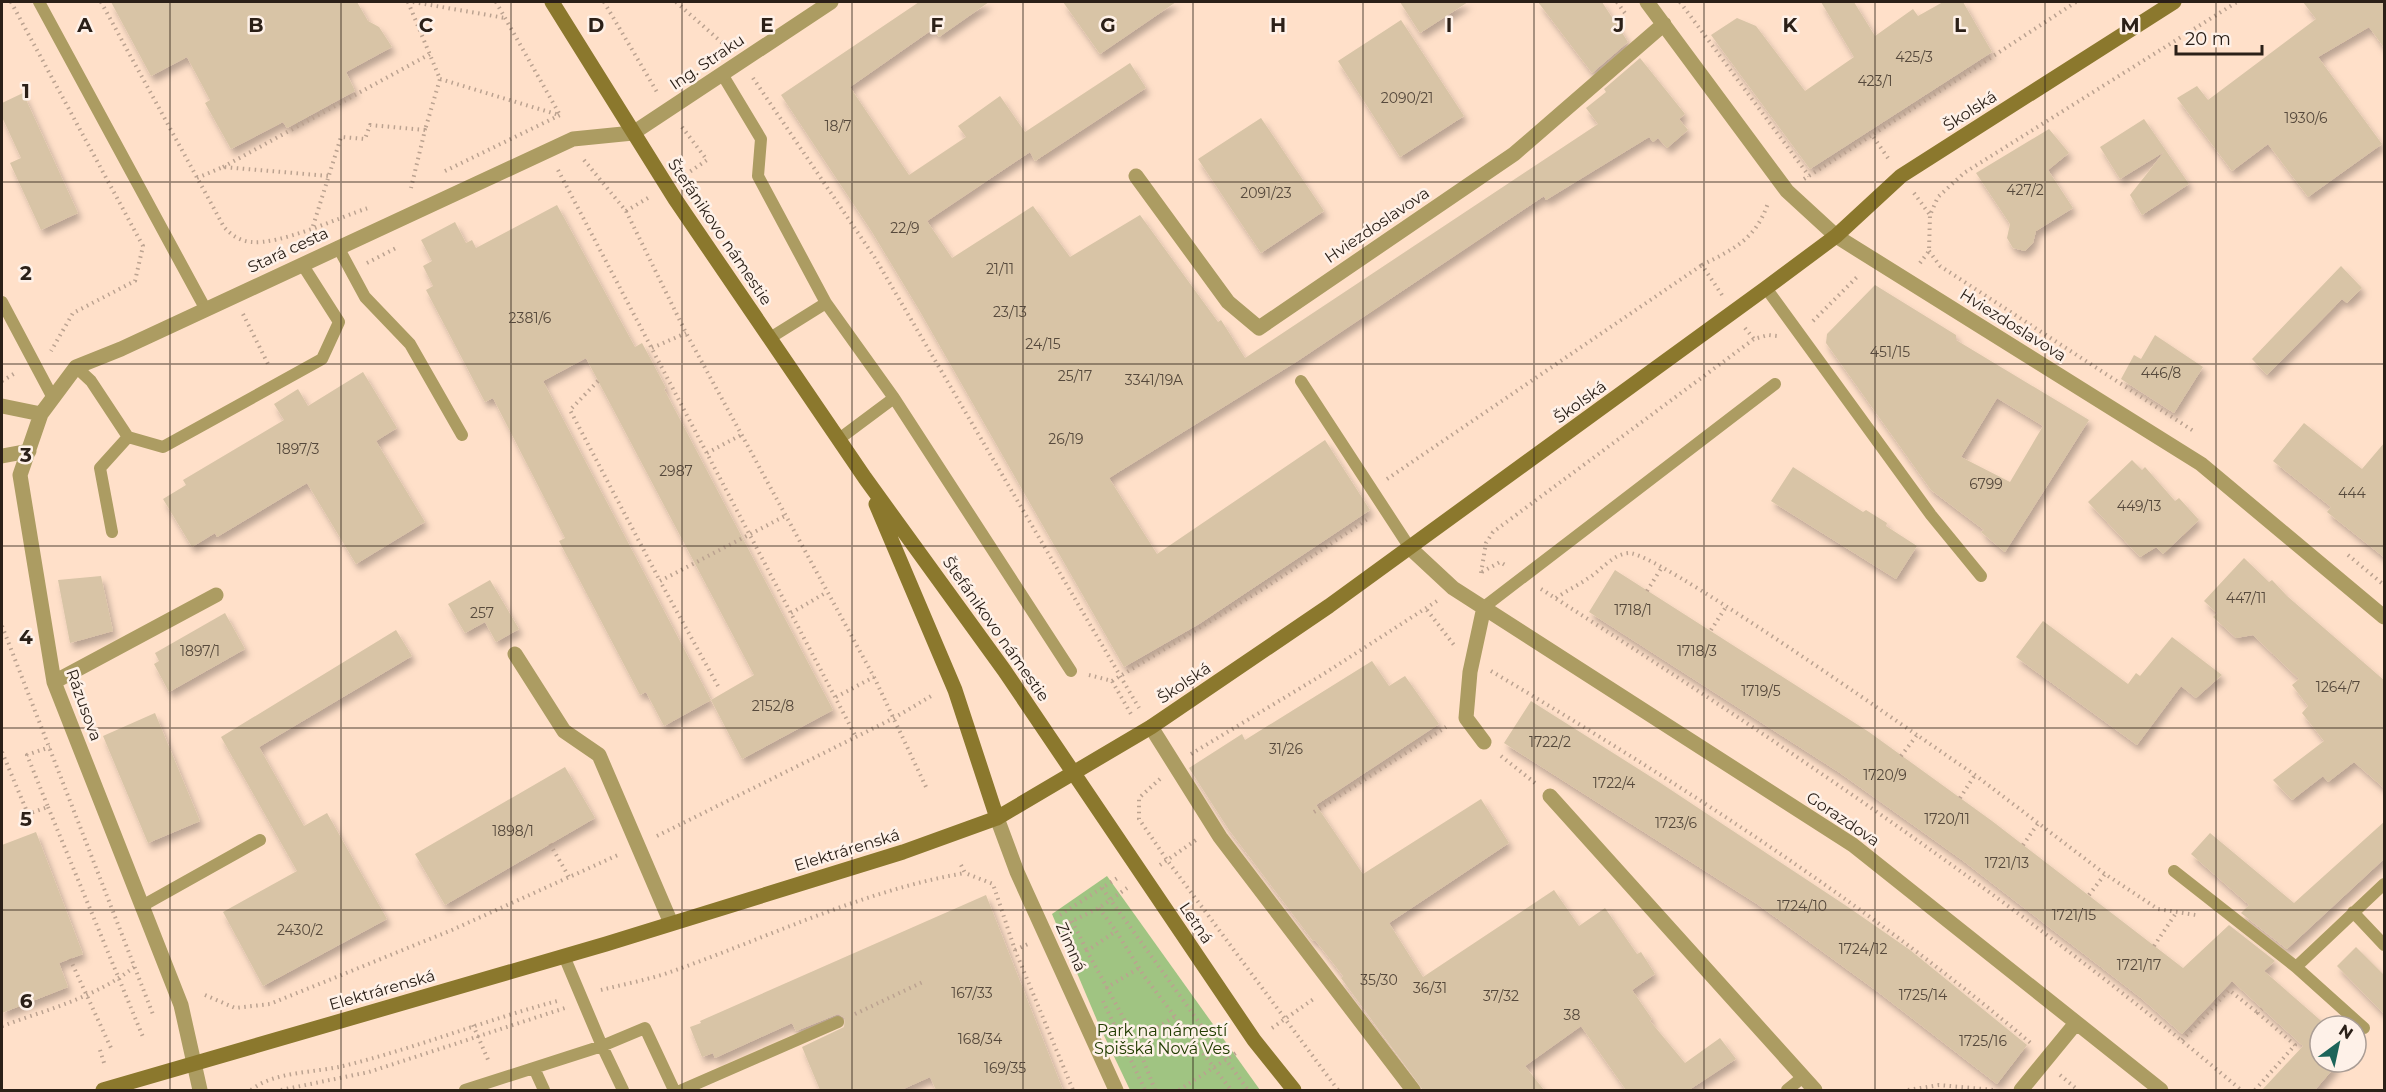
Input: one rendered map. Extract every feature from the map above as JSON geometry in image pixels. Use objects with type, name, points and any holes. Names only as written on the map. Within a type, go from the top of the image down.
[{"type":"main road","name":"Štefánikovo námestie","points":[[552,2],[633,133],[770,338],[865,478],[1005,670],[1074,773]]},
{"type":"main road","name":"Školská","points":[[996,818],[1146,730],[1410,548],[1836,236],[1902,176],[2174,2]]},
{"type":"main road","name":"Štefánikovo námestie","points":[[865,478],[955,690],[996,818]]},
{"type":"main road","name":"Letná","points":[[1074,773],[1254,1040],[1294,1090]]},
{"type":"main road","name":"Elektrárenská","points":[[103,1090],[564,956],[903,852],[996,818]]},
{"type":"street","name":"Ing. Straku","points":[[633,133],[831,2]]},
{"type":"street","name":"Hviezdoslavova","points":[[1647,2],[1787,191],[1836,236],[2201,464],[2385,617]]},
{"type":"street","name":"Hviezdoslavova","points":[[1136,176],[1228,302],[1259,328],[1514,154],[1664,24]]},
{"type":"street","name":"Stará cesta","points":[[76,366],[121,349],[573,139],[633,133]]},
{"type":"street","points":[[2,456],[29,451],[41,414],[76,366]]},
{"type":"street","points":[[2,406],[41,414]]},
{"type":"street","name":"Rázusova","points":[[29,451],[20,475],[54,682],[181,1005],[193,1065]]},
{"type":"street","name":"Gorazdova","points":[[1410,548],[1453,588],[1854,845],[2161,1090]]},
{"type":"street","points":[[54,682],[216,595]]},
{"type":"street","points":[[1484,607],[1473,660],[1466,718],[1484,742]]},
{"type":"street","points":[[514,654],[564,731],[599,755],[671,923]]},
{"type":"street","points":[[1146,730],[1217,832],[1413,1090]]},
{"type":"street","points":[[1550,796],[1815,1090]]},
{"type":"street","name":"Zimná","points":[[996,818],[1043,931],[1116,1090]]},
{"type":"street","points":[[2021,1090],[2076,1023]]},
{"type":"street","points":[[193,1065],[200,1090]]},
{"type":"lane","points":[[39,2],[205,308]]},
{"type":"lane","points":[[722,74],[761,139],[758,176],[826,303],[894,398],[1071,671]]},
{"type":"lane","points":[[338,247],[365,297],[410,344],[462,435]]},
{"type":"lane","points":[[76,366],[91,381],[128,437],[163,447],[322,359],[339,322],[302,264]]},
{"type":"lane","points":[[1766,288],[1931,515],[1981,576]]},
{"type":"lane","points":[[2,302],[53,398]]},
{"type":"lane","points":[[770,338],[826,303]]},
{"type":"lane","points":[[1301,381],[1410,548]]},
{"type":"lane","points":[[1484,607],[1775,384]]},
{"type":"lane","points":[[839,439],[894,398]]},
{"type":"lane","points":[[112,532],[100,468],[128,437]]},
{"type":"lane","points":[[142,906],[260,840]]},
{"type":"lane","points":[[2174,871],[2296,967],[2348,1014]]},
{"type":"lane","points":[[2296,967],[2385,884]]},
{"type":"lane","points":[[2354,912],[2385,945]]},
{"type":"lane","points":[[564,956],[623,1090]]},
{"type":"lane","points":[[682,1090],[838,1022]]},
{"type":"lane","points":[[465,1090],[602,1046],[645,1028],[674,1090]]},
{"type":"lane","points":[[534,1068],[544,1090]]},
{"type":"lane","points":[[1787,1090],[1803,1077]]},
{"type":"path","points":[[2,381],[49,354],[73,314],[135,281],[143,246],[11,2]]},
{"type":"path","points":[[101,2],[224,227],[232,236],[250,242],[270,242],[376,205]]},
{"type":"path","points":[[408,2],[440,79],[411,188]]},
{"type":"path","points":[[413,2],[506,18]]},
{"type":"path","points":[[496,2],[560,115]]},
{"type":"path","points":[[676,2],[742,61],[786,130],[875,258],[1120,678],[1146,730]]},
{"type":"path","points":[[1680,2],[1809,176]]},
{"type":"path","points":[[197,178],[223,167],[430,54]]},
{"type":"path","points":[[440,79],[560,115]]},
{"type":"path","points":[[443,172],[560,115]]},
{"type":"path","points":[[313,227],[341,137],[365,139],[370,125],[425,130]]},
{"type":"path","points":[[574,161],[582,157],[626,211],[686,333],[874,677],[927,789]]},
{"type":"path","points":[[566,165],[558,170],[652,348],[652,355],[707,453],[856,737]]},
{"type":"path","points":[[223,167],[329,176]]},
{"type":"path","points":[[403,192],[422,183]]},
{"type":"path","points":[[1071,671],[1112,681],[1120,678],[1266,587],[1376,514],[1375,487],[1702,265]]},
{"type":"path","points":[[242,314],[278,384]]},
{"type":"path","points":[[652,348],[686,333]]},
{"type":"path","points":[[1482,572],[1486,543],[1493,532],[1754,339]]},
{"type":"path","points":[[598,381],[570,410],[718,686]]},
{"type":"path","points":[[707,453],[741,435]]},
{"type":"path","points":[[660,581],[785,516]]},
{"type":"path","points":[[1555,598],[1588,579],[1616,556],[1631,553],[1662,567],[1726,607],[1917,735],[2039,822],[2105,874],[2158,909],[2235,919]]},
{"type":"path","points":[[1338,1090],[1160,850],[1139,819],[1140,798],[1172,767],[1427,610],[1453,588],[1500,562],[1509,568]]},
{"type":"path","points":[[1647,591],[1662,567]]},
{"type":"path","points":[[1537,586],[1758,728],[1849,791],[2091,968],[2241,1090]]},
{"type":"path","points":[[791,613],[827,592]]},
{"type":"path","points":[[1711,630],[1726,607]]},
{"type":"path","points":[[1427,610],[1458,651],[1768,846],[1880,925],[1996,1014],[2078,1090]]},
{"type":"path","points":[[2,626],[154,1017]]},
{"type":"path","points":[[836,697],[874,677]]},
{"type":"path","points":[[1112,681],[1146,730]]},
{"type":"path","points":[[205,995],[235,1008],[270,1004],[452,930],[638,846],[894,718],[934,695]]},
{"type":"path","points":[[1314,812],[1443,728]]},
{"type":"path","points":[[1901,756],[1917,735]]},
{"type":"path","points":[[1484,742],[1550,796]]},
{"type":"path","points":[[50,747],[27,755],[144,1037]]},
{"type":"path","points":[[2,752],[28,814],[48,807]]},
{"type":"path","points":[[1960,798],[1975,775]]},
{"type":"path","points":[[2023,845],[2039,822]]},
{"type":"path","points":[[1015,950],[1102,888],[1167,860],[1217,832]]},
{"type":"path","points":[[550,844],[569,877]]},
{"type":"path","points":[[1043,931],[1099,908],[1160,850]]},
{"type":"path","points":[[961,865],[965,873]]},
{"type":"path","points":[[281,1090],[369,1072],[582,999],[673,971],[777,931],[924,880],[965,873],[993,884],[1015,950],[1073,1090]]},
{"type":"path","points":[[2089,895],[2105,874]]},
{"type":"path","points":[[1102,888],[1248,1090]]},
{"type":"path","points":[[1099,908],[1174,1017],[1232,1090]]},
{"type":"path","points":[[2154,946],[2176,913]]},
{"type":"path","points":[[1072,921],[1136,1041],[1155,1090]]},
{"type":"path","points":[[1087,951],[1116,931]]},
{"type":"path","points":[[1005,943],[1012,940]]},
{"type":"path","points":[[70,959],[111,1048]]},
{"type":"path","points":[[2,1026],[87,995],[119,980],[134,967]]},
{"type":"path","points":[[1106,988],[1139,968]]},
{"type":"path","points":[[838,1022],[925,981]]},
{"type":"path","points":[[2182,1040],[2229,990],[2295,1045],[2254,1090]]},
{"type":"path","points":[[251,1090],[267,1080],[344,1066],[473,1025],[582,999]]},
{"type":"path","points":[[2258,1013],[2262,1009]]},
{"type":"path","points":[[1136,1041],[1174,1017]]},
{"type":"path","points":[[473,1025],[496,1080]]},
{"type":"path","points":[[1908,1090],[1939,1085],[1994,1090]]},
{"type":"green space","name":"Park na námestí Spišská Nová Ves","points":[[1107,876],[1260,1090],[1130,1090],[1099,1025],[1052,914]]},
{"type":"building","points":[[111,2],[357,2],[368,21],[379,27],[392,47],[346,72],[355,91],[287,128],[283,122],[231,149],[205,103],[210,100],[187,57],[151,76]]},
{"type":"building","points":[[919,2],[989,2],[939,37],[933,29],[850,87],[909,175],[966,137],[958,126],[1000,96],[1025,132],[1130,63],[1146,88],[1035,161],[1030,152],[927,221],[952,258],[1033,206],[1070,257],[1140,215],[1218,322],[1221,320],[1245,358],[1598,124],[1586,108],[1606,92],[1604,89],[1640,58],[1685,114],[1679,119],[1688,130],[1667,148],[1658,138],[1653,142],[1649,137],[1546,200],[1544,196],[1296,362],[1109,478],[1157,554],[1325,440],[1370,510],[1199,624],[1124,667],[918,308],[872,232],[781,95]]},
{"type":"building","points":[[1063,2],[1176,2],[1100,54]]},
{"type":"building","points":[[1400,2],[1468,2],[1420,33]]},
{"type":"building","points":[[1538,2],[1602,2],[1628,42],[1592,73]]},
{"type":"building","points":[[1821,2],[1854,2],[1875,36],[1913,9],[1918,16],[1943,2],[1963,2],[1992,52],[1810,169],[1711,35],[1737,18],[1756,26],[1805,91],[1854,57]]},
{"type":"building","points":[[2303,2],[2385,2],[2385,49],[2369,27],[2318,57],[2382,144],[2308,197],[2268,144],[2232,171],[2177,98],[2197,86],[2208,100],[2316,19]]},
{"type":"building","points":[[1401,20],[1464,116],[1400,157],[1338,61]]},
{"type":"building","points":[[23,93],[78,213],[41,230],[10,163],[21,158],[2,117],[2,103]]},
{"type":"building","points":[[1261,118],[1324,211],[1261,253],[1198,159]]},
{"type":"building","points":[[2144,119],[2189,184],[2142,215],[2130,195],[2164,152],[2120,179],[2100,147]]},
{"type":"building","points":[[2049,129],[2069,153],[2048,170],[2073,208],[2036,231],[2033,243],[2025,251],[2013,248],[2007,238],[2010,224],[1976,173]]},
{"type":"building","points":[[557,205],[635,347],[642,343],[833,710],[742,759],[711,700],[664,726],[646,692],[640,695],[559,541],[565,538],[493,398],[485,402],[426,290],[433,286],[423,266],[432,261],[421,240],[455,222],[466,243],[472,240],[476,248]],"holes":[[[586,358],[754,675],[711,700],[543,381]]]},
{"type":"building","points":[[2341,266],[2362,288],[2347,303],[2342,299],[2267,375],[2252,359]]},
{"type":"building","points":[[1875,285],[1956,335],[1956,340],[2089,420],[2005,552],[1981,532],[1984,530],[1931,490],[1826,343],[1827,334]],"holes":[[[1997,398],[2043,426],[2010,482],[1961,457]]]},
{"type":"building","points":[[2155,335],[2203,367],[2174,413],[2121,379],[2134,355],[2141,359]]},
{"type":"building","points":[[363,372],[397,428],[376,441],[425,522],[356,564],[307,483],[217,537],[215,533],[192,547],[163,499],[186,485],[183,480],[284,420],[274,404],[298,389],[308,406]]},
{"type":"building","points":[[2304,423],[2362,469],[2385,442],[2385,558],[2327,512],[2331,507],[2273,461]]},
{"type":"building","points":[[2132,460],[2142,470],[2145,467],[2175,501],[2179,498],[2199,520],[2163,554],[2156,547],[2140,557],[2088,502]]},
{"type":"building","points":[[1793,467],[1863,512],[1866,510],[1887,523],[1886,526],[1917,546],[1896,579],[1771,501]]},
{"type":"building","points":[[2244,558],[2269,582],[2272,580],[2287,596],[2385,681],[2385,789],[2354,762],[2328,782],[2323,776],[2292,800],[2273,780],[2324,741],[2302,713],[2308,706],[2292,685],[2299,679],[2253,635],[2236,638],[2213,617],[2217,613],[2204,601]]},
{"type":"building","points":[[1615,570],[1869,732],[1992,821],[2183,968],[2229,925],[2275,961],[2264,971],[2313,1014],[2308,1014],[2308,1074],[2329,1074],[2315,1090],[2262,1090],[2303,1046],[2232,981],[2182,1034],[2141,998],[1962,860],[1840,773],[1589,612]]},
{"type":"building","points":[[101,576],[113,631],[70,643],[58,580]]},
{"type":"building","points":[[490,580],[519,629],[496,642],[485,622],[465,633],[448,604]]},
{"type":"building","points":[[225,613],[245,649],[169,692],[154,664],[159,661],[155,653]]},
{"type":"building","points":[[2043,621],[2128,684],[2136,673],[2140,676],[2172,637],[2222,675],[2196,698],[2181,686],[2137,745],[2016,657]]},
{"type":"building","points":[[396,630],[412,656],[259,747],[304,826],[327,813],[387,919],[263,986],[223,912],[297,871],[221,737]]},
{"type":"building","points":[[1372,661],[1389,686],[1405,676],[1439,724],[1316,805],[1363,874],[1481,799],[1509,843],[1389,923],[1423,977],[1554,890],[1579,926],[1605,908],[1637,954],[1641,952],[1655,974],[1632,990],[1652,1019],[1650,1021],[1685,1063],[1720,1038],[1736,1059],[1689,1090],[1626,1090],[1581,1026],[1525,1066],[1544,1090],[1423,1090],[1341,978],[1343,976],[1315,940],[1313,941],[1229,830],[1189,768],[1242,734],[1245,740]]},
{"type":"building","points":[[1531,701],[1659,782],[1910,950],[2027,1045],[1997,1084],[1878,992],[1757,904],[1504,743]]},
{"type":"building","points":[[155,713],[200,821],[148,843],[103,736]]},
{"type":"building","points":[[565,767],[595,818],[445,905],[415,854]]},
{"type":"building","points":[[2385,821],[2385,858],[2287,949],[2241,913],[2249,905],[2191,854],[2210,833],[2294,903]]},
{"type":"building","points":[[36,832],[83,954],[59,963],[68,987],[2,1013],[2,845]]},
{"type":"building","points":[[986,895],[1063,1090],[936,1090],[930,1077],[901,1090],[820,1090],[802,1047],[844,1027],[845,1018],[838,1014],[796,1031],[792,1023],[715,1058],[713,1053],[702,1057],[690,1027],[701,1023],[700,1021]]},
{"type":"building","points":[[2356,947],[2385,976],[2385,1015],[2337,966]]}]
